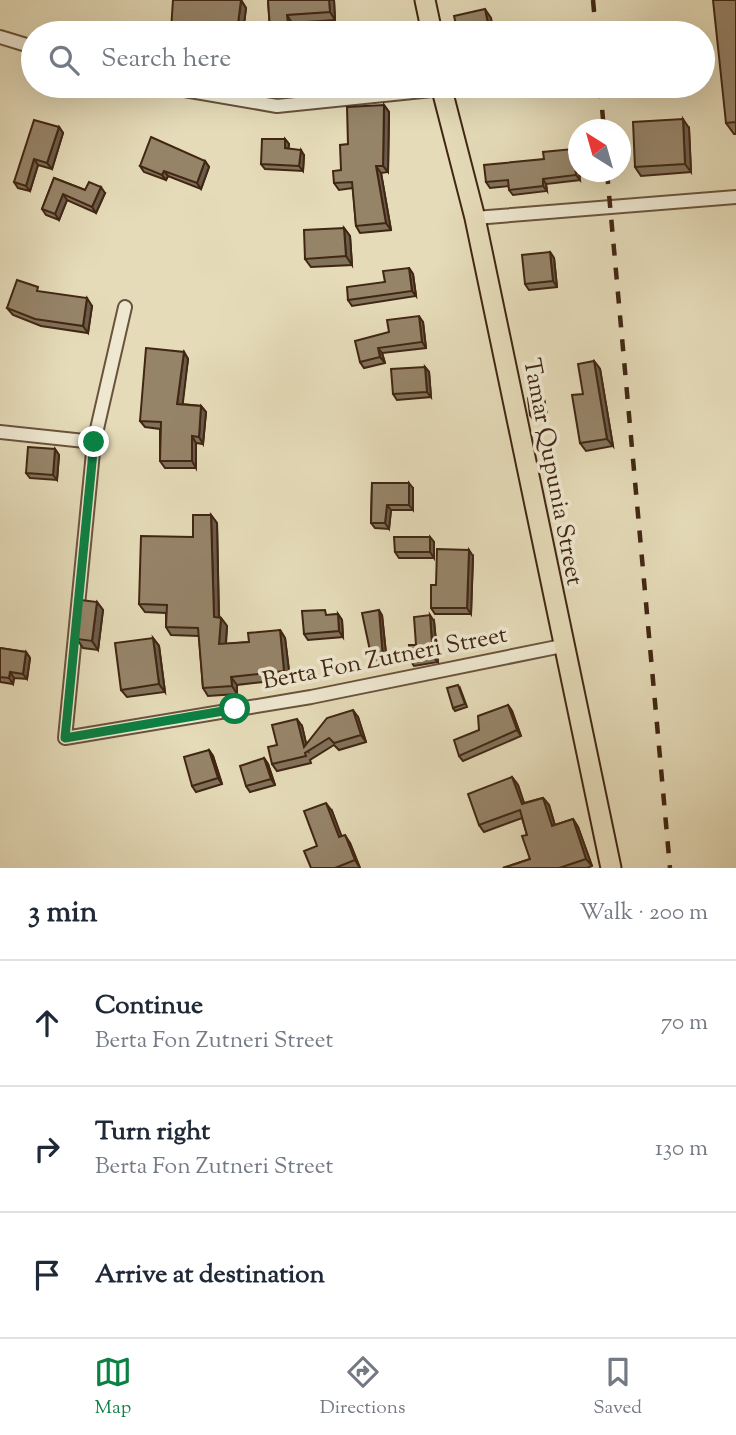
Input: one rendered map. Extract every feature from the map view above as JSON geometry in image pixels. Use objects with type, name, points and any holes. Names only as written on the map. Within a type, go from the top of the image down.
[{"type":"main road","points":[[425,0],[429,21]]},
{"type":"main road","name":"Tamar Qupunia Street","points":[[444,98],[475,218],[562,646],[611,868]]},
{"type":"street","points":[[0,37],[21,43]]},
{"type":"street","points":[[231,98],[277,106],[350,98]]},
{"type":"street","points":[[475,218],[736,197]]},
{"type":"street","points":[[0,432],[94,442],[125,307]]},
{"type":"street","name":"Berta Fon Zutneri Street","points":[[94,442],[65,738],[311,697],[562,646]]},
{"type":"building","points":[[173,0],[241,0],[238,21],[172,21]]},
{"type":"building","points":[[268,0],[329,0],[330,12],[287,15],[288,21],[269,21]]},
{"type":"building","points":[[713,0],[736,0],[736,122],[726,123]]},
{"type":"building","points":[[485,9],[488,21],[455,21],[454,16]]},
{"type":"building","points":[[384,105],[383,166],[376,166],[386,223],[356,226],[352,182],[334,183],[333,171],[341,170],[340,145],[348,144],[347,107]]},
{"type":"building","points":[[683,119],[685,164],[635,167],[633,122]]},
{"type":"building","points":[[34,120],[59,127],[47,163],[34,159],[26,186],[14,182]]},
{"type":"building","points":[[151,137],[205,161],[197,183],[164,171],[162,175],[140,166]]},
{"type":"building","points":[[262,139],[285,139],[285,148],[301,150],[299,166],[261,164]]},
{"type":"building","points":[[568,150],[568,176],[543,179],[543,186],[509,190],[508,180],[486,182],[484,165],[544,159],[543,152]]},
{"type":"building","points":[[54,178],[85,190],[89,182],[101,187],[92,207],[63,194],[55,214],[42,209]]},
{"type":"building","points":[[344,228],[346,256],[305,259],[304,230]]},
{"type":"building","points":[[550,252],[553,281],[525,284],[522,255]]},
{"type":"building","points":[[409,268],[412,291],[348,300],[347,287],[385,282],[383,271]]},
{"type":"building","points":[[17,280],[38,287],[37,291],[87,298],[83,326],[35,319],[7,308]]},
{"type":"building","points":[[419,316],[422,342],[378,348],[380,357],[360,362],[355,341],[389,332],[387,320]]},
{"type":"building","points":[[146,348],[184,352],[177,404],[201,406],[199,437],[192,436],[192,461],[160,461],[161,422],[140,421]]},
{"type":"building","points":[[594,361],[607,439],[580,443],[572,395],[583,394],[578,364]]},
{"type":"building","points":[[425,367],[427,392],[393,394],[391,369]]},
{"type":"building","points":[[542,396],[545,412],[530,415],[528,398]]},
{"type":"building","points":[[28,447],[55,449],[53,475],[26,473]]},
{"type":"building","points":[[372,483],[409,483],[409,505],[387,505],[385,523],[371,523]]},
{"type":"building","points":[[193,515],[211,515],[214,617],[221,618],[219,644],[249,642],[248,633],[280,630],[284,671],[231,677],[232,686],[203,688],[198,628],[166,627],[167,605],[139,604],[141,536],[193,537]]},
{"type":"building","points":[[394,537],[430,537],[430,552],[395,552]]},
{"type":"building","points":[[437,549],[469,550],[467,608],[431,608],[431,585],[436,585]]},
{"type":"building","points":[[81,600],[97,602],[92,641],[77,639]]},
{"type":"building","points":[[325,610],[326,615],[338,614],[339,631],[304,634],[302,611]]},
{"type":"building","points":[[379,610],[383,658],[372,660],[362,613]]},
{"type":"building","points":[[430,615],[433,657],[410,660],[409,645],[416,645],[414,617]]},
{"type":"building","points":[[153,638],[159,684],[121,690],[115,643]]},
{"type":"building","points":[[0,648],[26,652],[23,674],[10,672],[9,678],[0,677]]},
{"type":"building","points":[[458,685],[465,704],[453,708],[447,688]]},
{"type":"building","points":[[508,705],[517,730],[459,756],[454,740],[479,730],[478,716]]},
{"type":"building","points":[[353,710],[361,735],[334,743],[329,738],[305,753],[306,756],[272,764],[268,747],[277,745],[272,725],[297,719],[304,747],[327,718]]},
{"type":"building","points":[[209,750],[218,778],[192,786],[184,757]]},
{"type":"building","points":[[264,758],[271,779],[246,786],[240,766]]},
{"type":"building","points":[[512,777],[522,804],[543,798],[552,826],[573,819],[586,859],[559,868],[503,868],[530,859],[522,836],[527,835],[520,810],[479,825],[468,794]]},
{"type":"building","points":[[326,803],[339,837],[345,835],[355,860],[335,868],[311,868],[304,851],[317,846],[304,811]]},
{"type":"railway","points":[[593,0],[595,21]]},
{"type":"railway","points":[[601,98],[603,119]]},
{"type":"railway","points":[[608,182],[670,868]]},
{"type":"route","points":[[94,442],[65,738],[235,709]]}]
